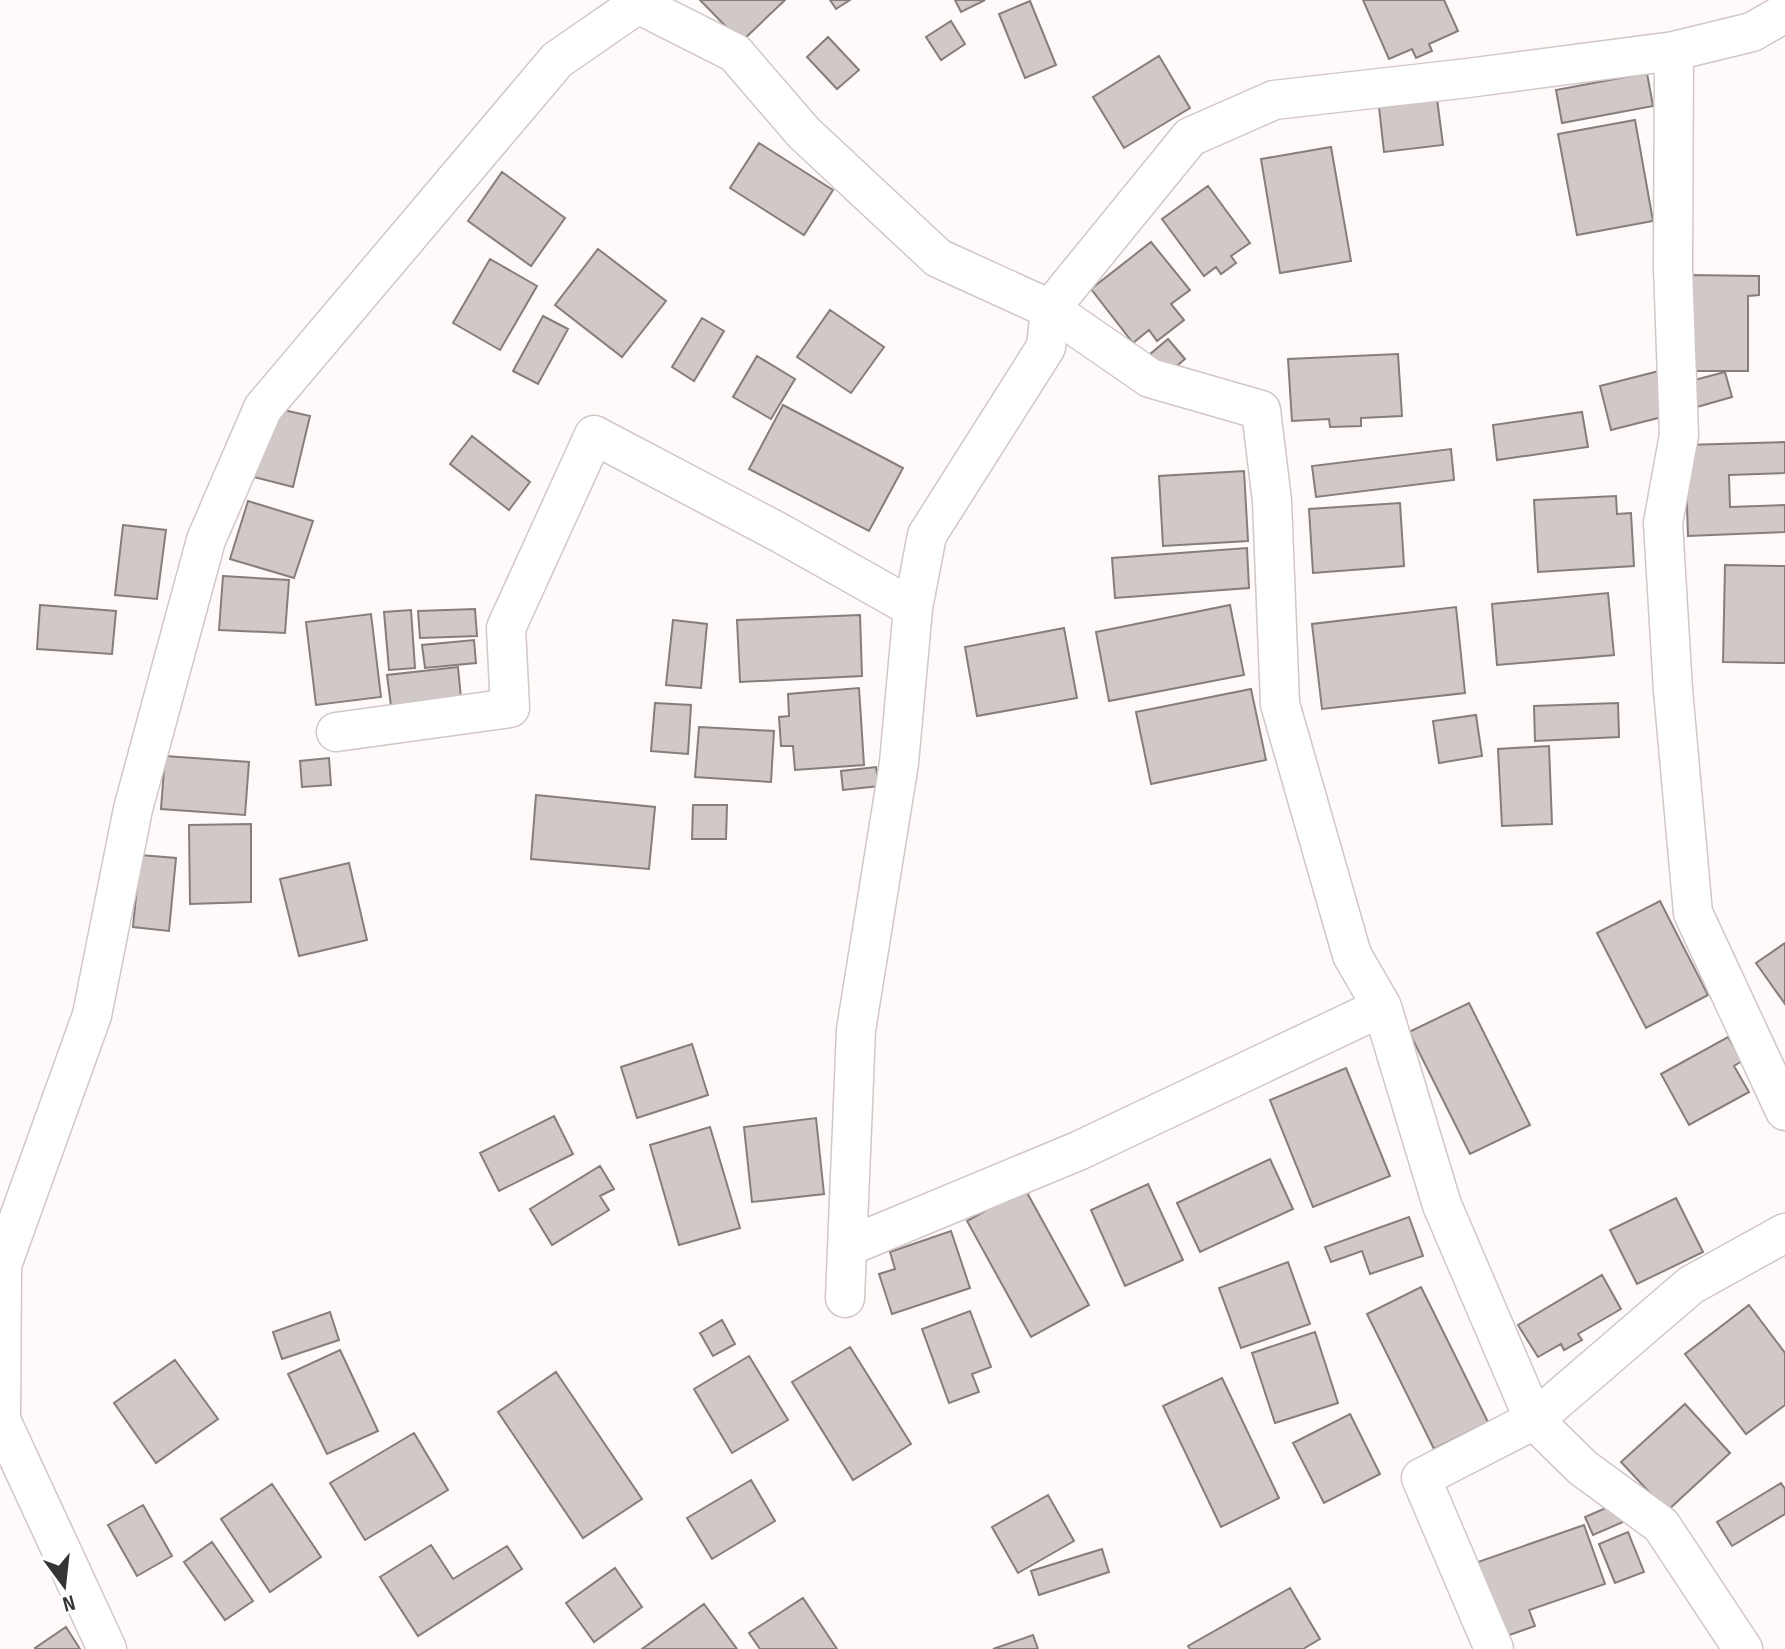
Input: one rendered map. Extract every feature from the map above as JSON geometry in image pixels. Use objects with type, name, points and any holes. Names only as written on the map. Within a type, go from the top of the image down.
[{"type":"street","points":[[107,1649],[1,1420],[2,1265],[92,1015],[133,809],[206,540],[263,408],[557,60],[638,4],[735,53],[804,133],[938,258],[1050,309],[1150,378],[1261,410],[1272,501],[1280,704],[1352,955],[1382,1007],[1442,1205],[1534,1420],[1583,1468],[1661,1525],[1743,1649]]},
{"type":"street","points":[[845,1298],[856,1030],[899,763],[913,608],[927,535],[1046,347],[1050,309],[1190,137],[1274,100],[1674,51],[1752,32],[1785,13]]},
{"type":"street","points":[[1674,51],[1673,267],[1679,435],[1663,523],[1673,690],[1693,913],[1785,1111]]},
{"type":"street","points":[[336,732],[510,708],[506,628],[594,435],[780,533],[913,608]]},
{"type":"street","points":[[847,1247],[1078,1151],[1382,1007]]},
{"type":"street","points":[[1494,1649],[1421,1478],[1534,1420],[1691,1285],[1785,1233]]},
{"type":"building","points":[[700,0],[785,0],[741,42]]},
{"type":"building","points":[[830,0],[850,0],[836,9]]},
{"type":"building","points":[[955,0],[985,0],[961,12]]},
{"type":"building","points":[[1363,0],[1444,0],[1458,31],[1429,44],[1432,51],[1416,58],[1412,49],[1389,59]]},
{"type":"building","points":[[1030,1],[1056,65],[1025,78],[999,14]]},
{"type":"building","points":[[951,21],[965,44],[941,60],[926,37]]},
{"type":"building","points":[[828,37],[859,70],[837,89],[807,57]]},
{"type":"building","points":[[1159,56],[1190,108],[1124,148],[1093,97]]},
{"type":"building","points":[[1647,73],[1653,106],[1562,123],[1556,90]]},
{"type":"building","points":[[1436,91],[1443,145],[1384,152],[1378,98]]},
{"type":"building","points":[[1635,120],[1653,221],[1577,235],[1558,134]]},
{"type":"building","points":[[759,143],[833,190],[804,235],[730,188]]},
{"type":"building","points":[[1331,147],[1351,261],[1280,273],[1261,159]]},
{"type":"building","points":[[502,172],[565,218],[531,266],[468,221]]},
{"type":"building","points":[[1208,186],[1250,243],[1231,256],[1236,263],[1221,274],[1216,267],[1204,276],[1162,219]]},
{"type":"building","points":[[1151,242],[1190,290],[1171,304],[1184,320],[1157,341],[1149,330],[1133,343],[1091,289]]},
{"type":"building","points":[[598,249],[666,301],[622,357],[555,305]]},
{"type":"building","points":[[490,259],[537,286],[500,350],[453,323]]},
{"type":"building","points":[[1688,275],[1759,276],[1759,295],[1748,296],[1748,371],[1688,371]]},
{"type":"building","points":[[830,310],[884,347],[851,393],[797,357]]},
{"type":"building","points":[[543,316],[568,329],[538,384],[513,371]]},
{"type":"building","points":[[702,318],[724,331],[694,381],[672,367]]},
{"type":"building","points":[[1168,339],[1185,359],[1165,376],[1149,355]]},
{"type":"building","points":[[1398,354],[1402,416],[1361,418],[1361,426],[1330,427],[1329,419],[1292,421],[1288,359]]},
{"type":"building","points":[[757,356],[795,379],[771,419],[733,397]]},
{"type":"building","points":[[1659,371],[1670,415],[1611,430],[1600,386]]},
{"type":"building","points":[[1725,372],[1732,397],[1690,409],[1683,383]]},
{"type":"building","points":[[783,405],[903,468],[869,531],[749,469]]},
{"type":"building","points":[[266,406],[310,416],[293,487],[250,476]]},
{"type":"building","points":[[1582,412],[1588,447],[1497,460],[1493,425]]},
{"type":"building","points":[[472,436],[530,482],[509,510],[450,464]]},
{"type":"building","points":[[1785,442],[1785,473],[1729,475],[1730,507],[1785,505],[1785,532],[1688,536],[1685,445]]},
{"type":"building","points":[[1451,449],[1454,480],[1316,497],[1312,466]]},
{"type":"building","points":[[1244,471],[1248,541],[1163,546],[1159,476]]},
{"type":"building","points":[[1616,496],[1617,514],[1631,513],[1634,566],[1538,572],[1534,500]]},
{"type":"building","points":[[248,501],[313,521],[294,578],[230,559]]},
{"type":"building","points":[[1400,503],[1404,566],[1313,573],[1309,509]]},
{"type":"building","points":[[123,525],[166,530],[157,599],[115,595]]},
{"type":"building","points":[[1247,548],[1249,588],[1115,598],[1112,558]]},
{"type":"building","points":[[1725,565],[1785,566],[1785,663],[1723,662]]},
{"type":"building","points":[[223,576],[289,580],[285,633],[219,630]]},
{"type":"building","points":[[1608,593],[1614,655],[1497,665],[1492,604]]},
{"type":"building","points":[[40,605],[116,611],[112,654],[37,649]]},
{"type":"building","points":[[1230,605],[1244,675],[1109,701],[1096,632]]},
{"type":"building","points":[[1456,607],[1465,693],[1322,709],[1312,624]]},
{"type":"building","points":[[475,609],[477,636],[420,638],[418,611]]},
{"type":"building","points":[[411,610],[415,668],[389,670],[384,612]]},
{"type":"building","points":[[371,614],[381,697],[316,705],[306,622]]},
{"type":"building","points":[[860,615],[862,676],[740,682],[737,620]]},
{"type":"building","points":[[673,620],[707,624],[701,688],[666,685]]},
{"type":"building","points":[[1064,628],[1077,698],[977,716],[965,647]]},
{"type":"building","points":[[474,640],[476,663],[425,668],[422,645]]},
{"type":"building","points":[[458,667],[461,698],[391,706],[387,675]]},
{"type":"building","points":[[859,688],[864,765],[795,770],[793,746],[781,746],[779,717],[789,716],[788,694]]},
{"type":"building","points":[[1251,689],[1266,760],[1151,784],[1136,712]]},
{"type":"building","points":[[655,703],[691,705],[688,754],[651,751]]},
{"type":"building","points":[[1618,703],[1619,737],[1535,741],[1534,706]]},
{"type":"building","points":[[1476,715],[1482,756],[1439,763],[1433,721]]},
{"type":"building","points":[[699,727],[774,731],[771,782],[695,777]]},
{"type":"building","points":[[1549,746],[1552,824],[1502,826],[1498,749]]},
{"type":"building","points":[[165,756],[249,762],[245,815],[161,809]]},
{"type":"building","points":[[329,758],[331,785],[302,787],[300,761]]},
{"type":"building","points":[[876,767],[879,786],[843,790],[841,771]]},
{"type":"building","points":[[536,795],[655,807],[649,869],[531,859]]},
{"type":"building","points":[[693,805],[727,805],[726,839],[692,839]]},
{"type":"building","points":[[251,824],[251,902],[190,904],[189,825]]},
{"type":"building","points":[[140,855],[176,858],[169,931],[133,927]]},
{"type":"building","points":[[349,863],[367,940],[299,956],[280,879]]},
{"type":"building","points":[[1660,901],[1708,995],[1646,1028],[1597,933]]},
{"type":"building","points":[[1785,943],[1785,1004],[1756,963]]},
{"type":"building","points":[[1469,1003],[1530,1125],[1470,1154],[1409,1032]]},
{"type":"building","points":[[1728,1037],[1742,1061],[1734,1066],[1749,1092],[1689,1125],[1661,1074]]},
{"type":"building","points":[[692,1044],[708,1095],[637,1118],[621,1067]]},
{"type":"building","points":[[1346,1068],[1390,1176],[1313,1207],[1270,1100]]},
{"type":"building","points":[[554,1116],[573,1154],[499,1191],[480,1153]]},
{"type":"building","points":[[816,1118],[824,1194],[752,1202],[744,1127]]},
{"type":"building","points":[[710,1127],[740,1228],[679,1245],[650,1145]]},
{"type":"building","points":[[1270,1159],[1293,1209],[1200,1252],[1177,1203]]},
{"type":"building","points":[[600,1166],[614,1189],[600,1196],[609,1210],[552,1245],[530,1209]]},
{"type":"building","points":[[1148,1184],[1183,1260],[1125,1286],[1091,1210]]},
{"type":"building","points":[[1025,1189],[1089,1305],[1031,1337],[967,1221]]},
{"type":"building","points":[[1676,1198],[1703,1252],[1637,1284],[1610,1230]]},
{"type":"building","points":[[1409,1217],[1423,1256],[1370,1274],[1362,1251],[1331,1262],[1325,1247]]},
{"type":"building","points":[[951,1231],[970,1288],[892,1314],[879,1274],[895,1269],[890,1252]]},
{"type":"building","points":[[1288,1262],[1310,1324],[1241,1348],[1219,1288]]},
{"type":"building","points":[[1602,1275],[1621,1309],[1578,1334],[1582,1340],[1564,1350],[1561,1344],[1538,1357],[1518,1325]]},
{"type":"building","points":[[1421,1287],[1488,1422],[1434,1449],[1367,1314]]},
{"type":"building","points":[[1749,1305],[1785,1353],[1785,1405],[1746,1434],[1685,1354]]},
{"type":"building","points":[[970,1311],[991,1367],[972,1374],[979,1392],[949,1403],[922,1329]]},
{"type":"building","points":[[330,1312],[339,1340],[282,1359],[273,1332]]},
{"type":"building","points":[[722,1320],[735,1344],[713,1356],[700,1333]]},
{"type":"building","points":[[1315,1332],[1338,1403],[1275,1423],[1252,1353]]},
{"type":"building","points":[[850,1347],[911,1444],[853,1480],[792,1382]]},
{"type":"building","points":[[340,1350],[378,1431],[327,1454],[288,1374]]},
{"type":"building","points":[[749,1356],[788,1420],[732,1453],[694,1389]]},
{"type":"building","points":[[175,1360],[218,1419],[156,1463],[114,1403]]},
{"type":"building","points":[[556,1372],[642,1499],[583,1538],[498,1412]]},
{"type":"building","points":[[1222,1378],[1279,1498],[1221,1527],[1163,1406]]},
{"type":"building","points":[[1685,1404],[1730,1453],[1667,1511],[1621,1462]]},
{"type":"building","points":[[1350,1414],[1380,1474],[1324,1503],[1293,1443]]},
{"type":"building","points":[[414,1433],[448,1490],[365,1540],[330,1483]]},
{"type":"building","points":[[751,1480],[775,1521],[712,1559],[687,1518]]},
{"type":"building","points":[[1781,1483],[1785,1489],[1785,1514],[1732,1546],[1717,1522]]},
{"type":"building","points":[[272,1484],[321,1557],[270,1592],[221,1519]]},
{"type":"building","points":[[1048,1495],[1074,1541],[1018,1573],[992,1527]]},
{"type":"building","points":[[1615,1504],[1623,1522],[1593,1535],[1585,1517]]},
{"type":"building","points":[[143,1505],[172,1556],[137,1576],[108,1525]]},
{"type":"building","points":[[1584,1525],[1605,1584],[1529,1610],[1535,1626],[1501,1638],[1475,1563]]},
{"type":"building","points":[[1628,1532],[1644,1572],[1615,1583],[1599,1544]]},
{"type":"building","points":[[212,1542],[253,1601],[225,1620],[184,1562]]},
{"type":"building","points":[[431,1545],[453,1579],[507,1546],[522,1569],[418,1636],[380,1577]]},
{"type":"building","points":[[1102,1549],[1109,1572],[1039,1595],[1031,1571]]},
{"type":"building","points":[[615,1568],[642,1607],[594,1642],[566,1603]]},
{"type":"building","points":[[1290,1588],[1320,1639],[1303,1649],[1190,1649],[1188,1646]]},
{"type":"building","points":[[803,1598],[837,1649],[760,1649],[749,1633]]},
{"type":"building","points":[[704,1604],[737,1649],[642,1649]]},
{"type":"building","points":[[66,1627],[80,1649],[35,1649],[35,1648]]},
{"type":"building","points":[[1033,1635],[1038,1649],[993,1649]]}]
